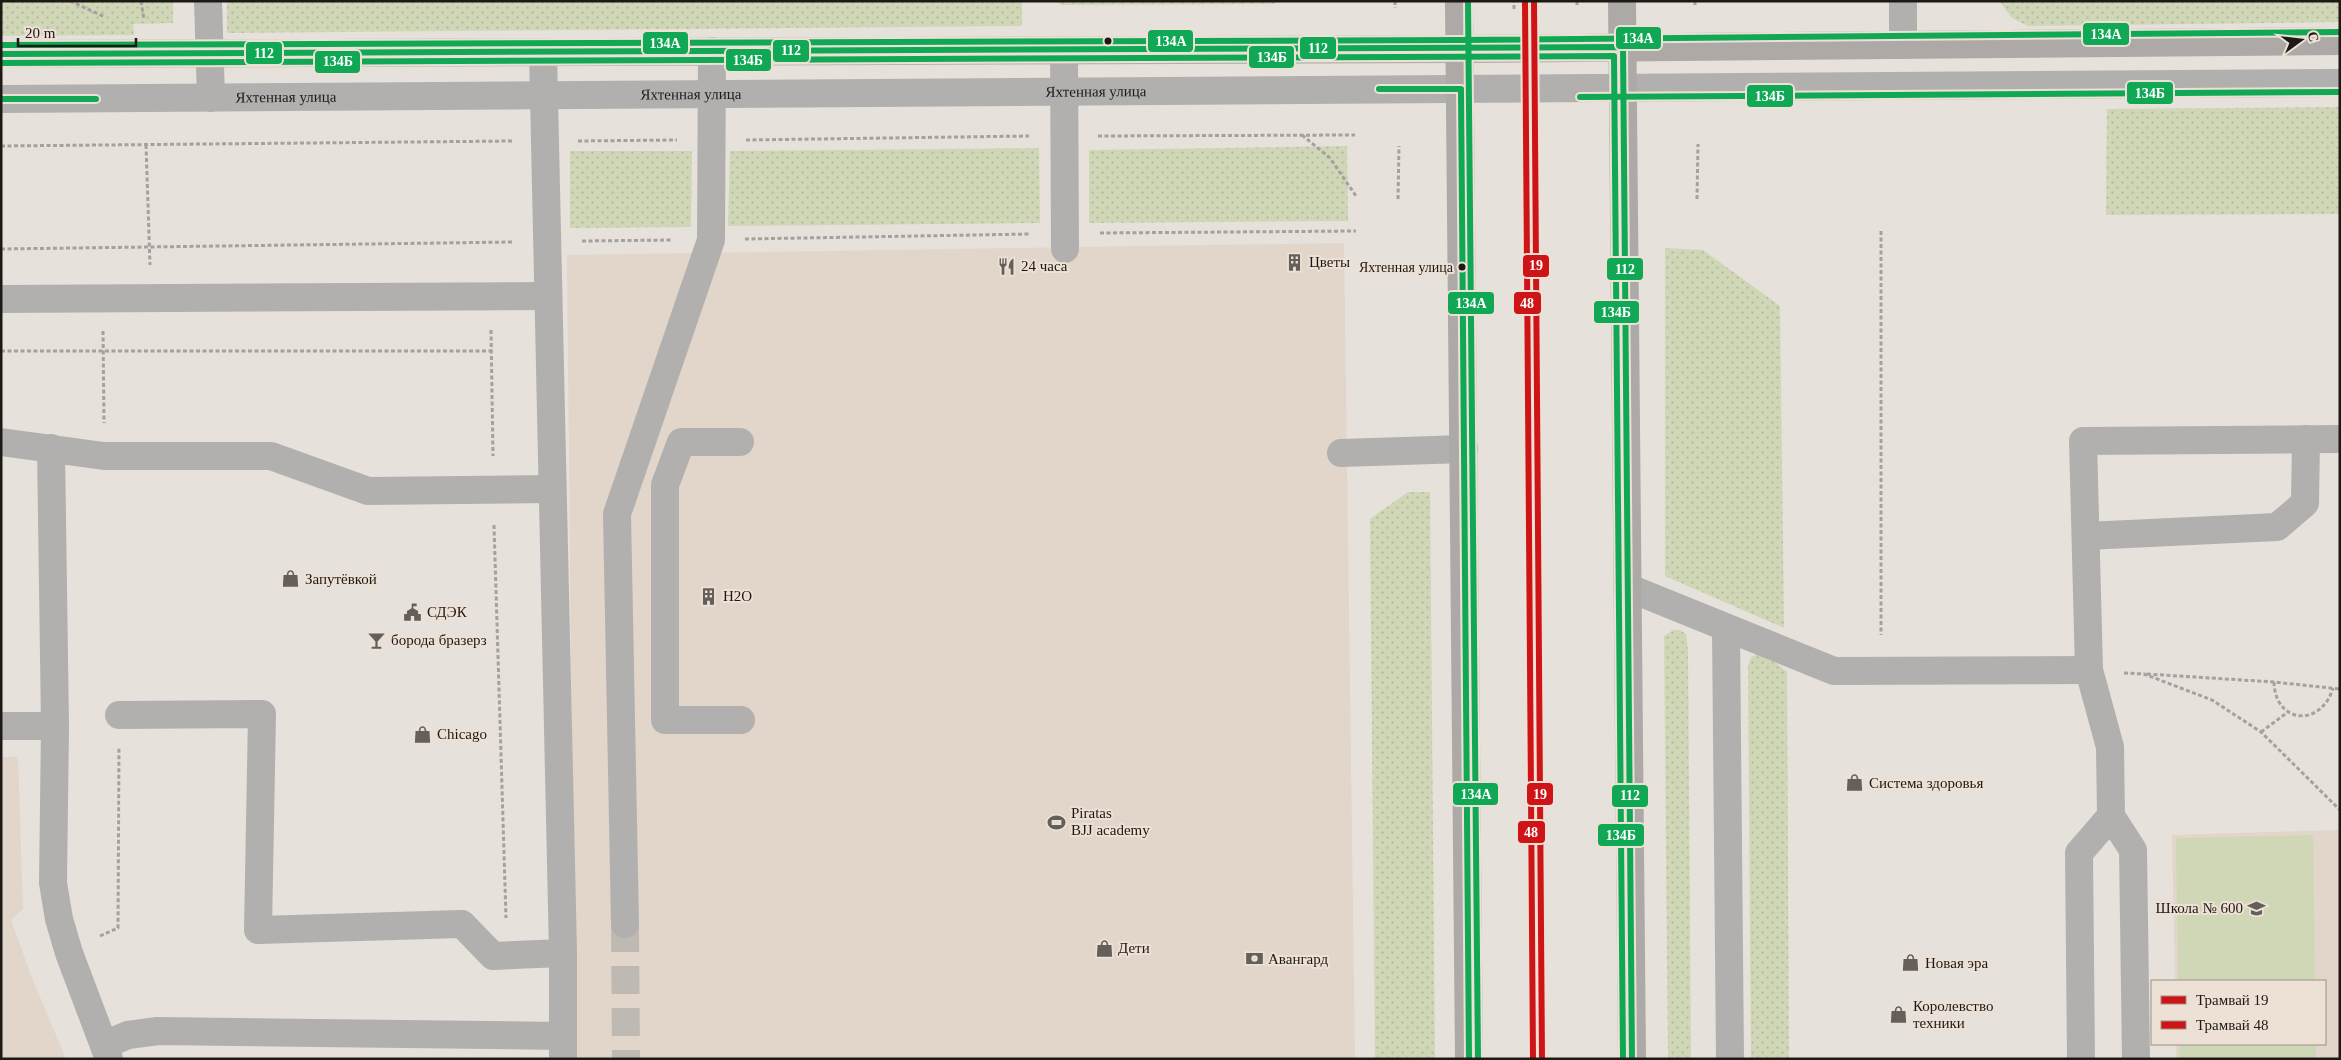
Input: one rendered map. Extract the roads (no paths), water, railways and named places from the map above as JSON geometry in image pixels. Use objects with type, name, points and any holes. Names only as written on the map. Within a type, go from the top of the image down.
[{"type":"main road","points":[[1459,1],[1469,1059]]},
{"type":"main road","points":[[1622,1],[1632,1059]]},
{"type":"main road","points":[[1459,49],[2340,41]]},
{"type":"street","points":[[208,1],[211,98]]},
{"type":"street","points":[[1903,1],[1903,45]]},
{"type":"street","points":[[1,54],[1459,49]]},
{"type":"street","points":[[1064,50],[1065,241]]},
{"type":"street","points":[[51,448],[55,726],[54,883],[56,901],[69,953],[106,1052],[128,1035],[158,1031],[563,1047],[563,953],[543,52]]},
{"type":"street","points":[[626,924],[617,514],[632,475],[711,240],[712,52]]},
{"type":"street","name":"Яхтенная улица","points":[[1,100],[2340,83]]},
{"type":"street","points":[[1,299],[548,296]]},
{"type":"street","points":[[2136,1059],[2133,850],[2110,816],[2110,747],[2089,670],[2083,441],[2340,438]]},
{"type":"street","points":[[2086,536],[2278,527],[2306,503],[2306,439]]},
{"type":"street","points":[[1,442],[104,456],[271,456],[368,491],[552,490]]},
{"type":"street","points":[[740,442],[681,442],[665,485],[665,720],[741,720]]},
{"type":"street","points":[[1342,453],[1464,449]]},
{"type":"street","points":[[632,475],[665,485]]},
{"type":"street","points":[[1629,588],[1726,629],[1834,671],[2089,670]]},
{"type":"street","points":[[1726,629],[1730,1059]]},
{"type":"street","points":[[119,715],[262,714],[258,930],[462,924],[493,956],[563,953]]},
{"type":"street","points":[[1,726],[55,726]]},
{"type":"street","points":[[2081,1059],[2079,853],[2110,816]]},
{"type":"tunnel","points":[[625,924],[626,1059]]},
{"type":"tram line","name":"48","points":[[1525,1],[1533,1059]]},
{"type":"tram line","name":"19","points":[[1534,1],[1542,1059]]},
{"type":"place","name":"Цветы","points":[[1295,262]]},
{"type":"place","name":"24 часа","points":[[1007,266]]},
{"type":"place","name":"Яхтенная улица","points":[[1462,267]]},
{"type":"place","name":"Запутёвкой","points":[[291,579]]},
{"type":"place","name":"H2O","points":[[709,596]]},
{"type":"place","name":"СДЭК","points":[[413,612]]},
{"type":"place","name":"борода бразерз","points":[[377,640]]},
{"type":"place","name":"Chicago","points":[[423,734]]},
{"type":"place","name":"Cистема здоровья","points":[[1855,783]]},
{"type":"place","name":"Piratas BJJ academy","points":[[1057,822]]},
{"type":"place","name":"Школа № 600","points":[[2257,908]]},
{"type":"place","name":"Дети","points":[[1104,948]]},
{"type":"place","name":"Авангард","points":[[1254,959]]},
{"type":"place","name":"Новая эра","points":[[1911,963]]},
{"type":"place","name":"Королевство техники","points":[[1899,1015]]}]
